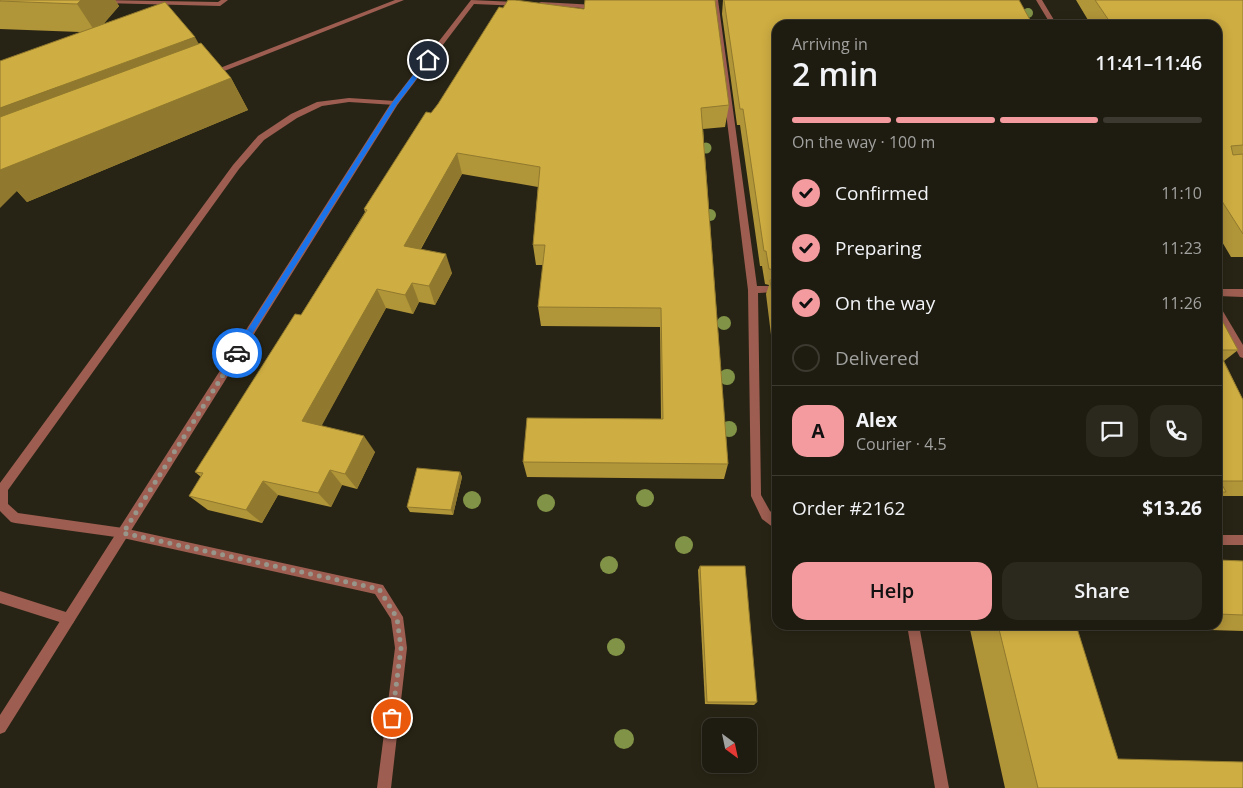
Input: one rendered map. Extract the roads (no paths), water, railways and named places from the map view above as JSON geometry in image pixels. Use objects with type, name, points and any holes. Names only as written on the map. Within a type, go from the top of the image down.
[{"type":"street","points":[[95,1],[220,4],[225,0]]},
{"type":"street","points":[[201,77],[402,0]]},
{"type":"street","points":[[715,0],[754,290],[756,496],[766,515],[772,520]]},
{"type":"street","points":[[1038,0],[1051,20]]},
{"type":"street","points":[[0,727],[395,103],[473,1],[600,7]]},
{"type":"street","points":[[707,11],[717,11]]},
{"type":"street","points":[[384,788],[401,648],[397,618],[379,589],[123,533],[15,518],[4,506],[2,489],[236,167],[261,138],[294,116],[320,104],[349,100],[395,103]]},
{"type":"street","points":[[754,290],[772,290]]},
{"type":"street","points":[[1222,293],[1243,293]]},
{"type":"street","points":[[1222,318],[1243,354]]},
{"type":"street","points":[[1222,540],[1243,540]]},
{"type":"street","points":[[0,597],[68,619]]},
{"type":"street","points":[[914,630],[942,788]]}]
